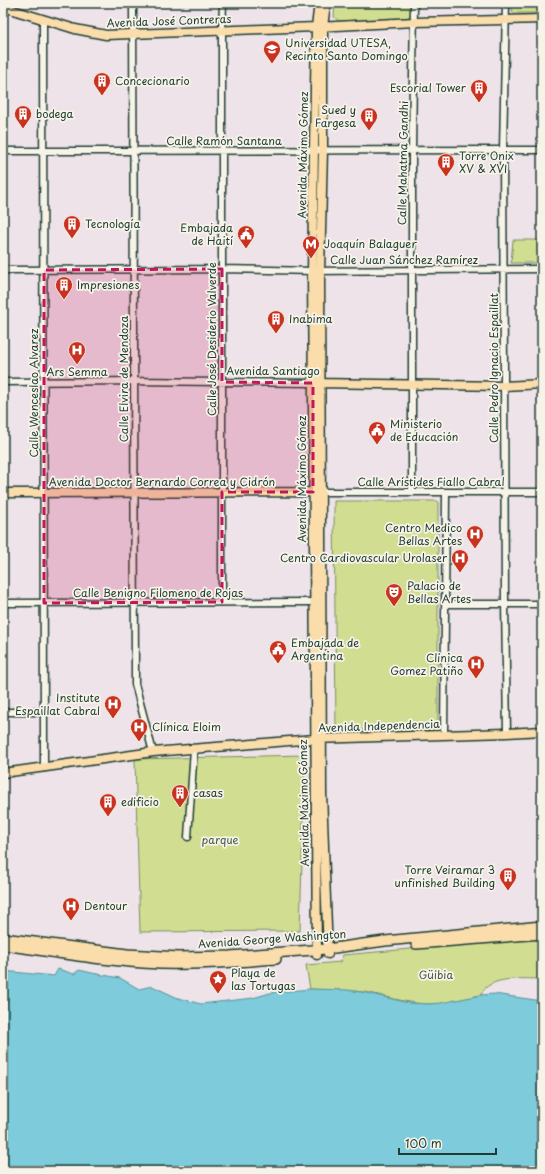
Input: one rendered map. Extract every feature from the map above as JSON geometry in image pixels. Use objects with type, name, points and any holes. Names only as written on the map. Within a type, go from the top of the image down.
[{"type":"highway","name":"Avenida George Washington","points":[[327,951],[385,941],[542,926]]},
{"type":"highway","name":"Avenida George Washington","points":[[3,945],[117,960],[161,964],[224,964],[316,952],[542,934]]},
{"type":"highway","name":"Avenida George Washington","points":[[3,938],[127,954],[179,957],[316,952]]},
{"type":"main road","name":"Avenida Máximo Gómez","points":[[316,952],[318,739],[316,271],[319,151],[319,3]]},
{"type":"main road","name":"Avenida Máximo Gómez","points":[[319,27],[326,3]]},
{"type":"main road","name":"Avenida José Contreras","points":[[3,7],[75,29],[106,35],[415,22],[542,19]]},
{"type":"main road","name":"Avenida Santiago","points":[[317,383],[504,386],[542,384]]},
{"type":"main road","name":"Avenida Máximo Gómez","points":[[317,492],[314,602],[327,951]]},
{"type":"main road","name":"Avenida Doctor Bernardo Correa y Cidrón","points":[[3,494],[317,492]]},
{"type":"main road","name":"Avenida Independencia","points":[[3,773],[153,752],[318,739],[542,731]]},
{"type":"street","name":"Calle Elvira de Mendoza","points":[[133,3],[136,684],[153,752]]},
{"type":"street","name":"Calle José Desiderio Valverde","points":[[222,602],[223,3]]},
{"type":"street","name":"Calle Mahatma Gandhi","points":[[412,492],[412,150],[415,22],[414,3]]},
{"type":"street","name":"Calle Pedro Ignacio Espaillat","points":[[506,3],[503,150],[504,492],[507,733]]},
{"type":"street","name":"Calle Wenceslao Alvarez","points":[[43,19],[44,768]]},
{"type":"street","name":"Calle Ramón Santana","points":[[3,151],[542,150]]},
{"type":"street","name":"Calle Juan Sánchez Ramírez","points":[[3,270],[222,269],[316,271],[542,269]]},
{"type":"street","name":"Avenida Santiago","points":[[3,382],[135,381],[317,383]]},
{"type":"street","name":"Calle Arístides Fiallo Cabral","points":[[317,492],[542,492]]},
{"type":"street","points":[[444,735],[446,492]]},
{"type":"street","name":"Calle Benigno Filomeno de Rojas","points":[[3,603],[314,602]]},
{"type":"street","points":[[445,604],[542,604]]},
{"type":"street","points":[[3,712],[44,712]]},
{"type":"street","points":[[188,837],[194,749]]},
{"type":"highlighted area","points":[[222,269],[222,382],[313,383],[313,492],[222,492],[222,602],[44,603],[44,270]]},
{"type":"green space","points":[[335,3],[411,3],[411,15],[407,18],[339,21],[334,17]]},
{"type":"green space","points":[[511,3],[542,3],[542,13],[513,13]]},
{"type":"green space","points":[[513,240],[542,240],[542,263],[511,263]]},
{"type":"green space","points":[[334,501],[438,501],[438,730],[336,730]]},
{"type":"green space","name":"parque","points":[[305,755],[300,931],[140,932],[135,759]]},
{"type":"green space","name":"Güibia","points":[[542,937],[542,979],[499,981],[491,984],[481,995],[461,1000],[440,1004],[426,1004],[403,1001],[365,992],[310,989],[306,965],[340,962],[343,955]]},
{"type":"water","points":[[58,969],[74,974],[79,970],[120,978],[139,989],[152,986],[178,998],[201,1004],[253,998],[270,993],[310,989],[348,990],[409,1003],[428,1004],[494,994],[542,1001],[542,1171],[3,1171],[3,971],[54,976]]},
{"type":"place","name":"Universidad UTESA, Recinto Santo Domingo","points":[[272,64]]},
{"type":"place","name":"Concecionario","points":[[102,96]]},
{"type":"place","name":"Escorial Tower","points":[[479,103]]},
{"type":"place","name":"bodega","points":[[23,129]]},
{"type":"place","name":"Sued y Fargesa","points":[[369,131]]},
{"type":"place","name":"Torre Onix XV & XVI","points":[[446,177]]},
{"type":"place","name":"Tecnología","points":[[72,239]]},
{"type":"place","name":"Embajada de Haití","points":[[246,249]]},
{"type":"place","name":"Joaquín Balaguer","points":[[311,259]]},
{"type":"place","name":"Impresiones","points":[[64,300]]},
{"type":"place","name":"Inabima","points":[[276,334]]},
{"type":"place","name":"Ars Semma","points":[[77,365]]},
{"type":"place","name":"Ministerio de Educación","points":[[377,445]]},
{"type":"place","name":"Centro Medico Bellas Artes","points":[[475,549]]},
{"type":"place","name":"Centro Cardiovascular Urolaser","points":[[460,573]]},
{"type":"place","name":"Palacio de Bellas Artes","points":[[394,607]]},
{"type":"place","name":"Embajada de Argentina","points":[[278,664]]},
{"type":"place","name":"Clinica Gomez Patiño","points":[[476,679]]},
{"type":"place","name":"Institute Espaillat Cabral","points":[[113,719]]},
{"type":"place","name":"Clínica Eloim","points":[[139,742]]},
{"type":"place","name":"casas","points":[[180,808]]},
{"type":"place","name":"edificio","points":[[108,817]]},
{"type":"place","name":"Torre Veiramar 3 unfinished Building","points":[[508,891]]},
{"type":"place","name":"Dentour","points":[[71,921]]},
{"type":"place","name":"Playa de las Tortugas","points":[[218,994]]}]
